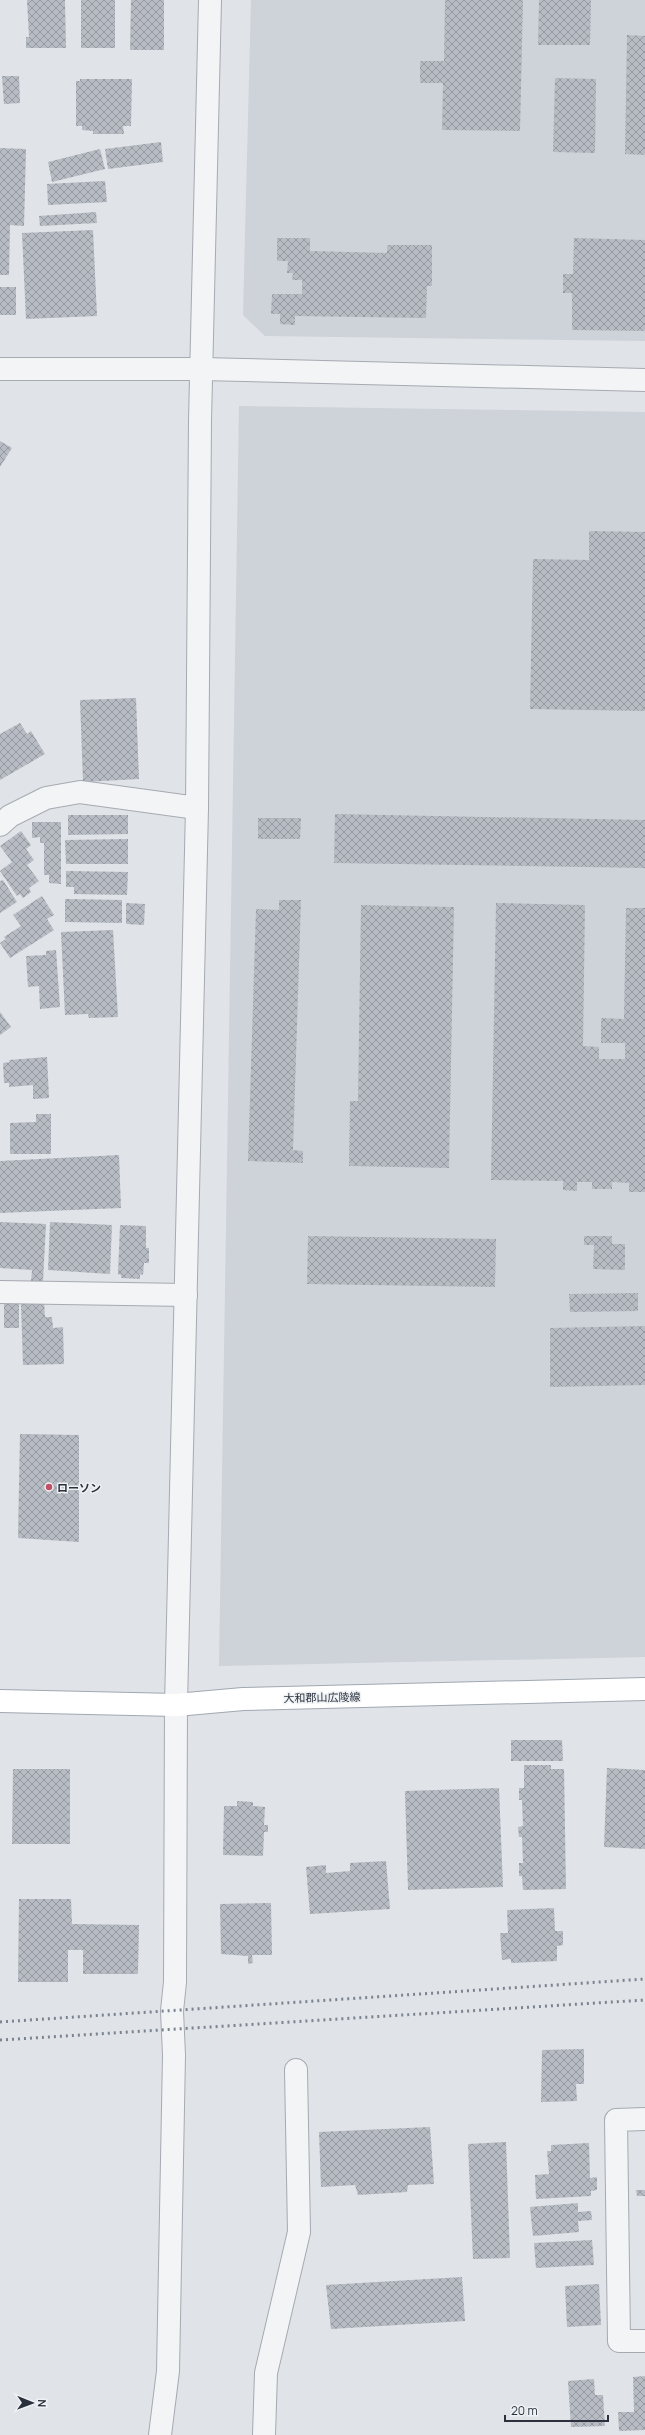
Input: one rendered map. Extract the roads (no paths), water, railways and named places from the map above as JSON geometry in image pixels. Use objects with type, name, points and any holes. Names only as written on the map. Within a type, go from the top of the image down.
[{"type":"main road","name":"大和郡山広陵線","points":[[0,1701],[176,1705],[243,1699],[645,1689]]},
{"type":"street","points":[[160,2435],[168,2363],[174,2056],[172,2011],[175,1974],[176,1705],[197,808],[201,369],[210,0]]},
{"type":"street","points":[[0,369],[201,369],[645,380]]},
{"type":"street","points":[[0,825],[10,816],[46,798],[80,792],[197,808]]},
{"type":"street","points":[[0,1292],[186,1295]]},
{"type":"street","points":[[264,2435],[266,2373],[300,2232],[296,2070]]},
{"type":"street","points":[[645,2119],[616,2120],[619,2340],[645,2340]]},
{"type":"railway","points":[[0,2022],[645,1979]]},
{"type":"railway","points":[[0,2040],[645,2000]]},
{"type":"place","name":"ローソン","points":[[49,1487]]}]
